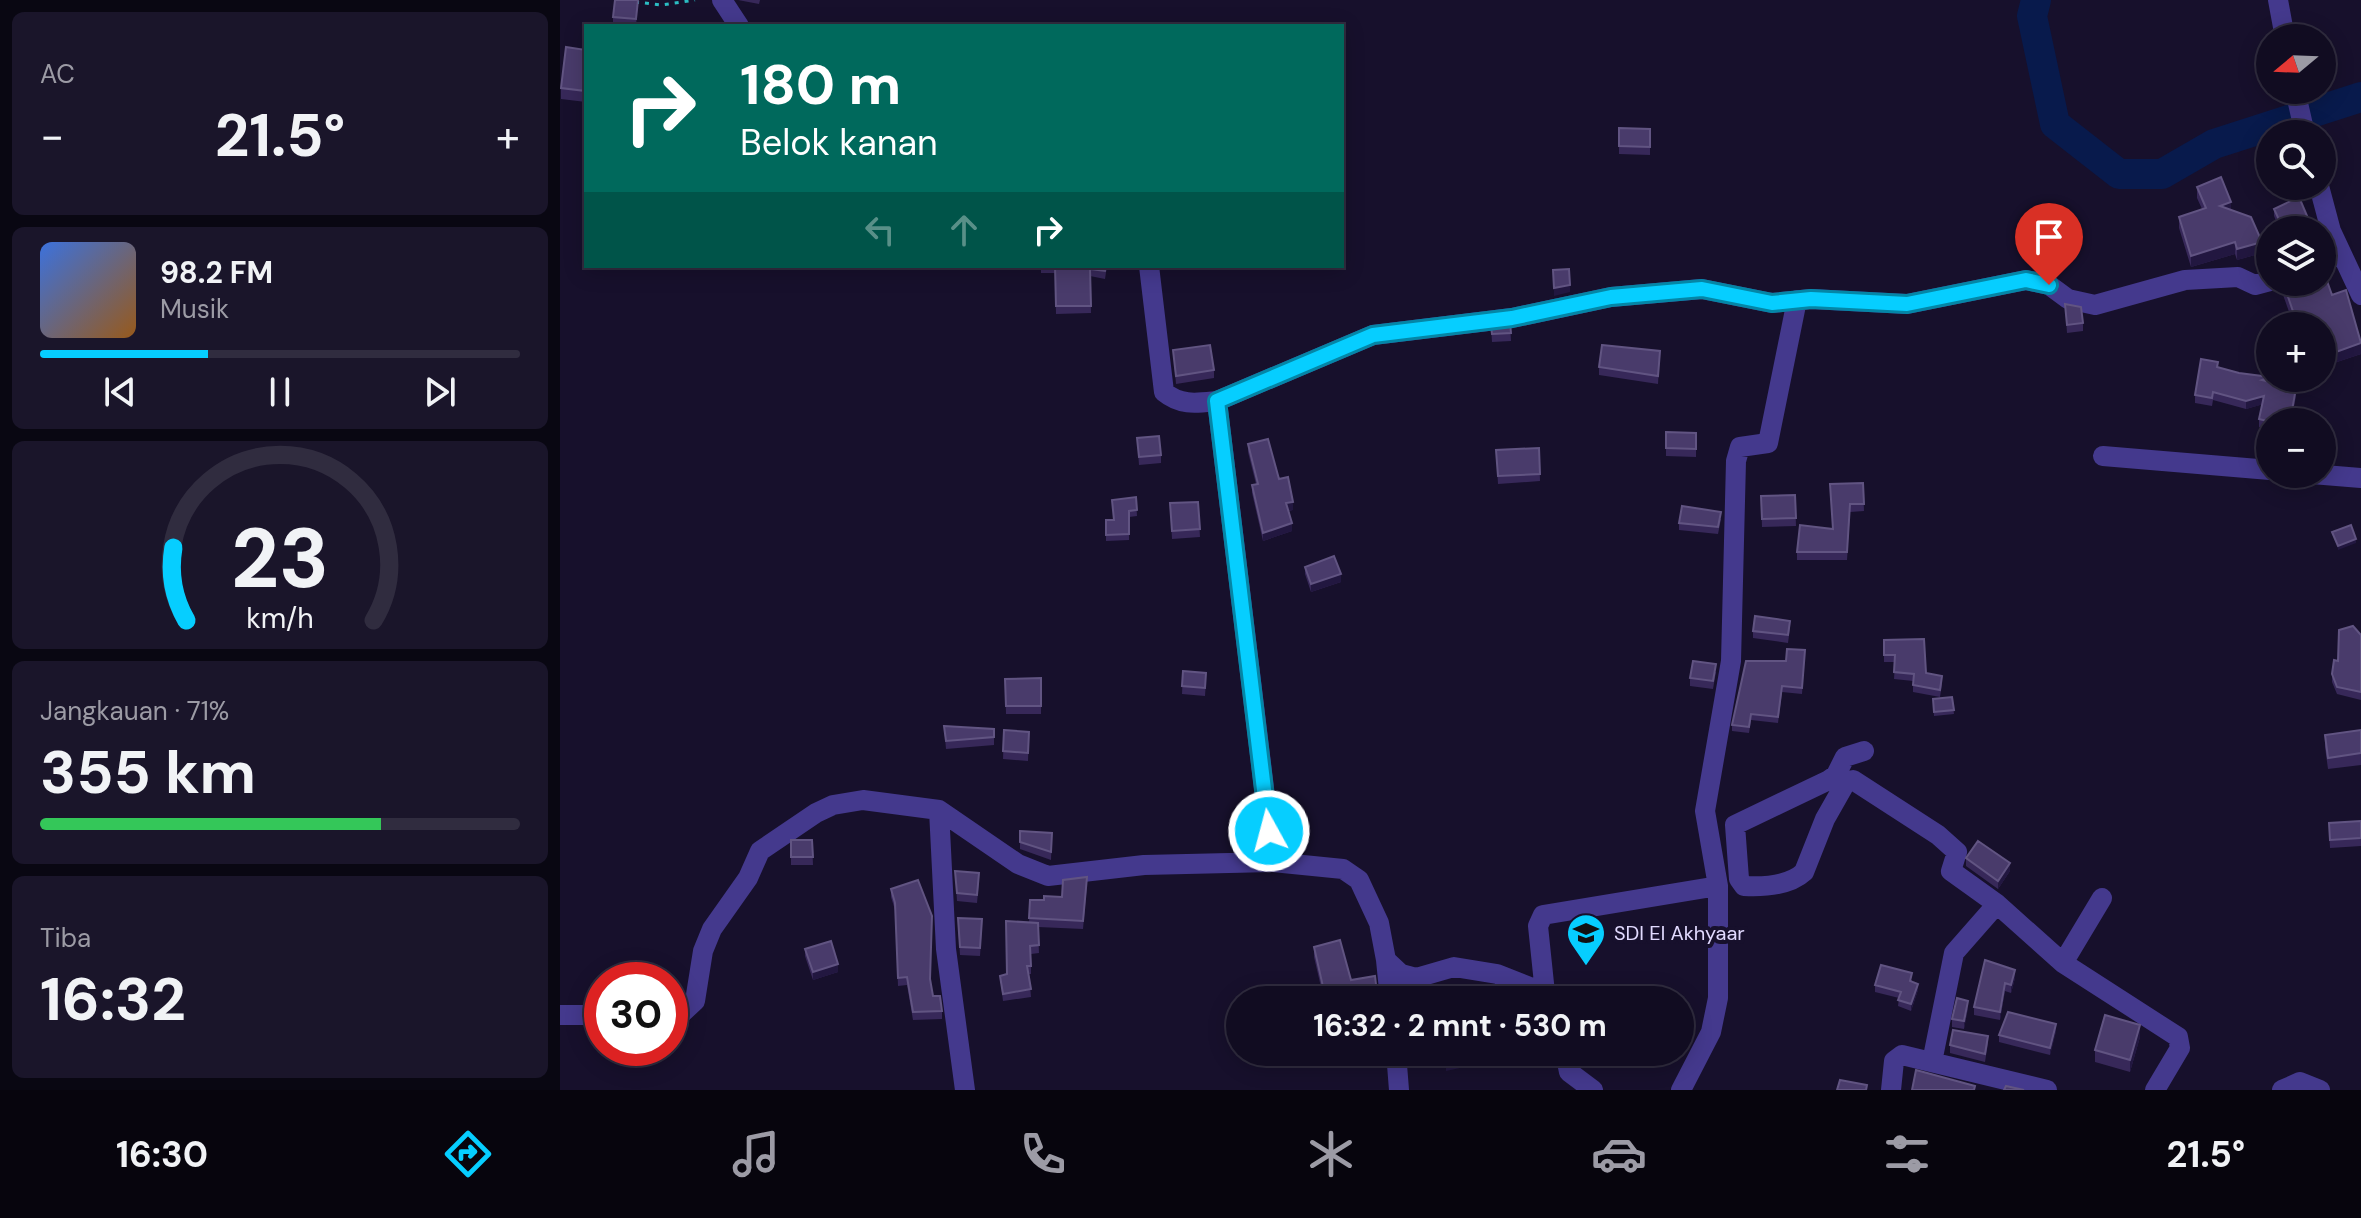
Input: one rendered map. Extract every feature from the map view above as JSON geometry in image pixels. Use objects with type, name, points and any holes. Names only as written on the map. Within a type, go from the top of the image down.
[{"type":"street","points":[[722,0],[738,24]]},
{"type":"street","points":[[2278,0],[2282,24]]},
{"type":"street","points":[[2323,200],[2331,231],[2361,295]]},
{"type":"street","points":[[2336,256],[2341,254]]},
{"type":"street","points":[[1149,268],[1154,331],[1164,392],[1174,400],[1190,403],[1217,401],[1350,342],[1404,330],[1512,318],[1611,297],[1702,289],[1772,303],[1797,300],[1907,304],[2026,280],[2049,285],[2068,299],[2095,305],[2185,280],[2238,277],[2256,285]]},
{"type":"street","points":[[1681,1090],[1714,1020],[1718,998],[1718,886],[1705,811],[1731,661],[1736,461],[1740,447],[1768,443],[1797,300]]},
{"type":"street","points":[[1217,401],[1273,862]]},
{"type":"street","points":[[2103,456],[2256,469]]},
{"type":"street","points":[[2336,476],[2361,478]]},
{"type":"street","points":[[1864,751],[1845,757],[1836,775],[1829,780],[1735,825],[1739,879],[1744,886],[1782,883],[1804,872],[1831,808],[1846,782],[1853,780],[1938,835],[1957,852],[1951,871],[1997,904],[2063,963],[2178,1037],[2180,1048],[2155,1090]]},
{"type":"street","points":[[688,1007],[692,1005],[712,929],[748,878],[760,851],[779,835],[816,813],[848,801],[900,802],[939,810],[1018,864],[1048,876],[1144,865],[1273,862],[1343,869],[1353,873],[1379,923],[1389,986]]},
{"type":"street","points":[[939,810],[946,949],[965,1090]]},
{"type":"street","points":[[1546,986],[1538,926],[1543,915],[1718,886]]},
{"type":"street","points":[[2063,963],[2102,898]]},
{"type":"street","points":[[1932,1062],[1954,953],[1997,904]]},
{"type":"street","points":[[1386,960],[1401,974],[1416,978],[1454,967],[1497,974],[1524,986]]},
{"type":"street","points":[[560,1015],[584,1015]]},
{"type":"street","points":[[1891,1090],[1896,1056],[2047,1090]]},
{"type":"street","points":[[1397,1066],[1399,1090]]},
{"type":"street","points":[[1568,1066],[1569,1072],[1593,1090]]},
{"type":"street","points":[[2282,1090],[2300,1082],[2320,1090]]},
{"type":"path","points":[[634,2],[662,5],[695,0]]},
{"type":"building","points":[[615,0],[638,0],[636,19],[613,17]]},
{"type":"building","points":[[566,47],[584,50],[584,91],[561,88]]},
{"type":"building","points":[[1619,128],[1650,129],[1650,147],[1619,146]]},
{"type":"building","points":[[2221,177],[2231,202],[2220,206],[2251,217],[2256,228],[2256,244],[2237,249],[2235,242],[2191,256],[2179,217],[2206,208],[2197,187]]},
{"type":"building","points":[[2293,200],[2300,200],[2307,216],[2277,216],[2274,209]]},
{"type":"building","points":[[1055,268],[1106,268],[1105,271],[1090,269],[1091,306],[1056,306]]},
{"type":"building","points":[[1569,269],[1570,285],[1554,288],[1553,270]]},
{"type":"building","points":[[2346,290],[2361,343],[2336,352],[2336,312],[2293,312],[2288,296],[2336,296]]},
{"type":"building","points":[[2065,304],[2081,307],[2083,323],[2067,325]]},
{"type":"building","points":[[1510,323],[1511,333],[1492,334],[1491,326]]},
{"type":"building","points":[[1210,345],[1214,370],[1176,376],[1173,350]]},
{"type":"building","points":[[1602,345],[1660,351],[1658,376],[1599,367]]},
{"type":"building","points":[[2201,359],[2218,362],[2217,367],[2256,375],[2256,392],[2295,392],[2292,408],[2261,408],[2264,396],[2246,401],[2213,392],[2212,398],[2195,395]]},
{"type":"building","points":[[1666,432],[1696,433],[1696,449],[1666,448]]},
{"type":"building","points":[[1159,436],[1161,455],[1139,457],[1137,438]]},
{"type":"building","points":[[1268,439],[1279,479],[1288,477],[1293,502],[1286,503],[1292,523],[1263,533],[1252,485],[1258,484],[1248,444]]},
{"type":"building","points":[[1539,448],[1540,474],[1498,476],[1496,450]]},
{"type":"building","points":[[1863,483],[1864,504],[1850,504],[1847,552],[1797,552],[1800,525],[1833,529],[1830,484]]},
{"type":"building","points":[[1795,495],[1796,518],[1762,519],[1761,496]]},
{"type":"building","points":[[1136,497],[1137,510],[1129,511],[1129,534],[1106,535],[1106,520],[1114,520],[1112,500]]},
{"type":"building","points":[[1198,502],[1200,529],[1172,531],[1170,503]]},
{"type":"building","points":[[1682,506],[1721,512],[1718,527],[1679,523]]},
{"type":"building","points":[[2351,525],[2356,539],[2338,546],[2332,532]]},
{"type":"building","points":[[1334,556],[1341,574],[1311,584],[1305,567]]},
{"type":"building","points":[[1755,616],[1790,621],[1788,635],[1753,631]]},
{"type":"building","points":[[2353,626],[2361,635],[2361,692],[2337,687],[2332,674],[2334,660],[2338,661],[2339,630]]},
{"type":"building","points":[[1924,639],[1926,673],[1942,676],[1940,690],[1913,685],[1914,674],[1894,672],[1895,655],[1884,655],[1884,640]]},
{"type":"building","points":[[1787,649],[1805,650],[1802,688],[1782,686],[1778,717],[1751,714],[1749,727],[1732,725],[1746,661],[1786,661]]},
{"type":"building","points":[[1693,661],[1716,664],[1713,681],[1690,678]]},
{"type":"building","points":[[1183,671],[1206,673],[1205,688],[1182,686]]},
{"type":"building","points":[[1041,678],[1041,706],[1006,706],[1005,679]]},
{"type":"building","points":[[1952,697],[1954,710],[1934,712],[1933,699]]},
{"type":"building","points":[[944,726],[994,729],[994,737],[946,741]]},
{"type":"building","points":[[1004,730],[1029,732],[1028,753],[1003,751]]},
{"type":"building","points":[[2361,730],[2361,753],[2328,758],[2325,735]]},
{"type":"building","points":[[2361,821],[2361,838],[2330,840],[2329,823]]},
{"type":"building","points":[[1020,831],[1052,833],[1051,852],[1020,842]]},
{"type":"building","points":[[791,840],[812,840],[813,857],[791,857]]},
{"type":"building","points":[[1978,841],[2010,863],[1998,881],[1966,858]]},
{"type":"building","points":[[955,871],[979,873],[977,895],[957,893]]},
{"type":"building","points":[[1087,877],[1083,921],[1029,918],[1030,900],[1044,900],[1044,896],[1062,897],[1063,880]]},
{"type":"building","points":[[918,880],[932,916],[930,979],[933,996],[940,996],[942,1011],[913,1012],[907,977],[898,978],[895,903],[891,889]]},
{"type":"building","points":[[958,918],[982,919],[980,948],[960,947]]},
{"type":"building","points":[[1006,921],[1038,923],[1039,945],[1030,946],[1031,966],[1027,966],[1031,989],[1003,994],[1000,976],[1007,974]]},
{"type":"building","points":[[1340,940],[1351,980],[1375,976],[1376,986],[1323,986],[1314,947]]},
{"type":"building","points":[[831,941],[838,964],[813,972],[805,949]]},
{"type":"building","points":[[1985,960],[2015,970],[2011,985],[2005,983],[2000,1012],[1974,1007]]},
{"type":"building","points":[[1881,965],[1912,973],[1910,981],[1918,984],[1911,1004],[1898,1000],[1901,992],[1875,985]]},
{"type":"building","points":[[1957,998],[1968,1001],[1964,1021],[1952,1019]]},
{"type":"building","points":[[2008,1012],[2056,1024],[2050,1048],[1999,1035]]},
{"type":"building","points":[[2105,1015],[2140,1025],[2130,1060],[2095,1050]]},
{"type":"building","points":[[1953,1030],[1988,1036],[1985,1054],[1950,1045]]},
{"type":"building","points":[[1916,1070],[1975,1086],[1974,1090],[1912,1090]]},
{"type":"building","points":[[1840,1080],[1867,1085],[1866,1090],[1837,1090]]},
{"type":"waterway","points":[[2036,0],[2032,16],[2055,124],[2119,174],[2162,174],[2214,144],[2361,97]]},
{"type":"place","name":"SDI El Akhyaar","points":[[1586,967]]},
{"type":"route","points":[[1269,831],[1221,462],[1217,401],[1350,342],[1373,335],[1512,318],[1578,307],[1611,297],[1702,289],[1772,303],[1811,299],[1907,304],[2026,280],[2049,285]]}]
